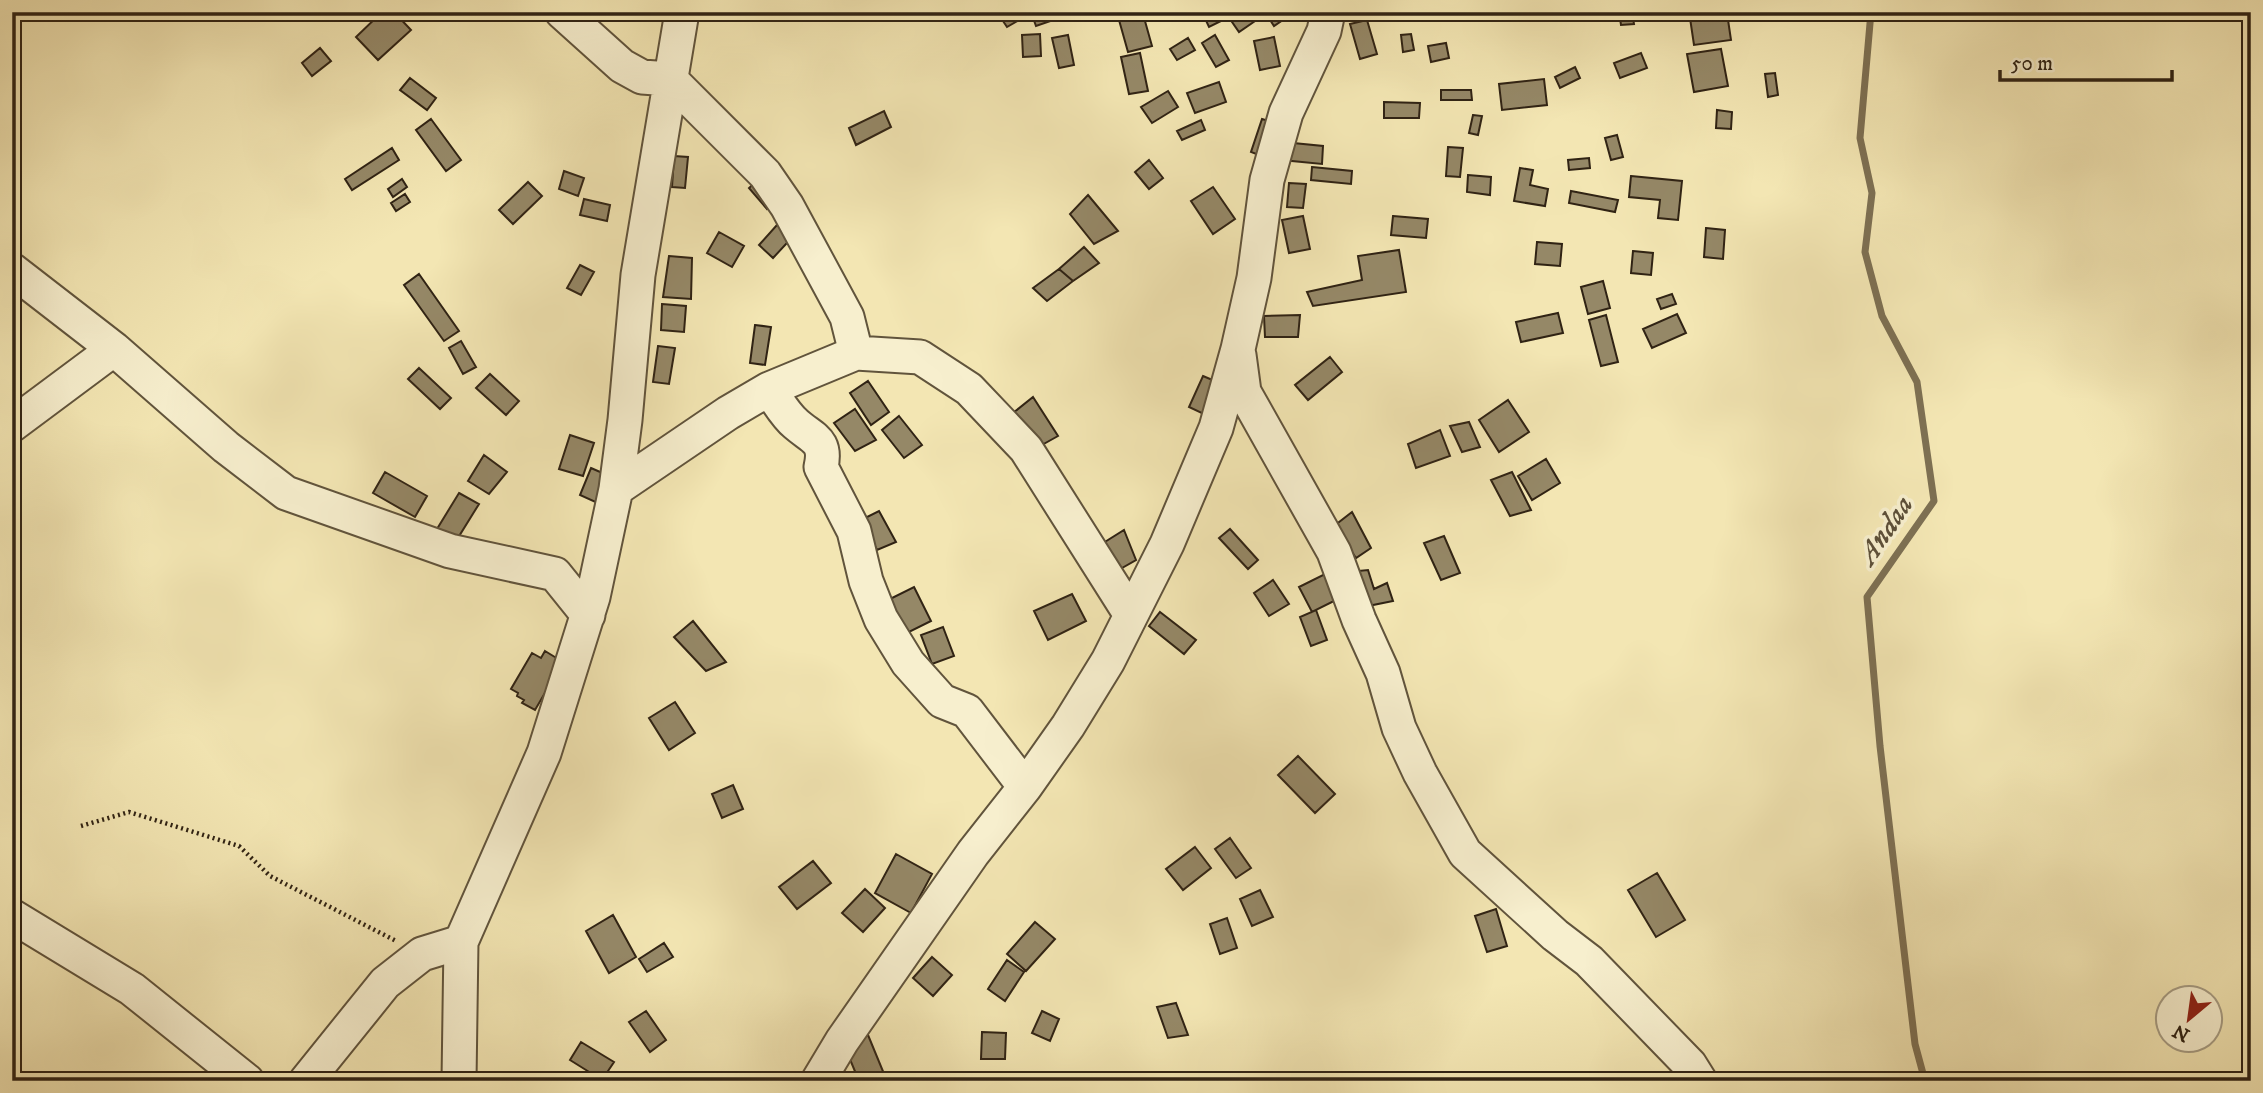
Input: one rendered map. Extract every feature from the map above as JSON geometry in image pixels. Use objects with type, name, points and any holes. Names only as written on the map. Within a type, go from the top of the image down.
[{"type":"street","points":[[562,12],[622,66],[642,77],[670,79],[765,174],[787,206],[846,317],[856,353]]},
{"type":"street","points":[[459,1081],[461,942],[544,752],[593,597],[616,489],[638,275],[682,12]]},
{"type":"street","points":[[818,1081],[842,1041],[973,853],[1025,788],[1068,726],[1108,661],[1167,544],[1216,428],[1254,278],[1267,180],[1286,113],[1324,31],[1328,12]]},
{"type":"street","points":[[12,270],[114,349],[226,447],[286,493],[450,551],[555,574],[588,615]]},
{"type":"street","points":[[12,425],[114,349]]},
{"type":"street","points":[[1238,349],[1244,392],[1334,552],[1359,620],[1383,673],[1399,728],[1420,773],[1465,853],[1555,935],[1589,961],[1690,1065],[1700,1081]]},
{"type":"street","points":[[616,489],[728,413],[769,389],[856,353],[920,357],[969,389],[1026,449],[1131,615]]},
{"type":"street","points":[[769,389],[794,424],[810,434],[821,446],[824,456],[821,467],[854,531],[866,581],[881,620],[908,663],[942,701],[967,711],[1025,788]]},
{"type":"street","points":[[555,574],[604,540]]},
{"type":"street","points":[[15,923],[132,989],[247,1081]]},
{"type":"street","points":[[306,1081],[384,983],[422,954],[461,942]]},
{"type":"path","points":[[81,826],[129,812],[239,846],[270,876],[422,954]]},
{"type":"building","points":[[382,12],[394,12],[411,30],[378,60],[356,37]]},
{"type":"building","points":[[997,12],[1014,12],[1019,20],[1007,27]]},
{"type":"building","points":[[1031,12],[1054,12],[1056,19],[1036,26]]},
{"type":"building","points":[[1078,12],[1099,12],[1082,20]]},
{"type":"building","points":[[1202,12],[1221,12],[1225,19],[1209,27]]},
{"type":"building","points":[[1241,12],[1254,12],[1258,19],[1239,32],[1230,19]]},
{"type":"building","points":[[1265,12],[1289,12],[1290,15],[1274,26]]},
{"type":"building","points":[[1619,12],[1632,12],[1634,24],[1621,25]]},
{"type":"building","points":[[1727,13],[1731,40],[1694,45],[1690,18]]},
{"type":"building","points":[[1143,14],[1152,46],[1128,52],[1119,20]]},
{"type":"building","points":[[1367,20],[1377,54],[1360,59],[1350,24]]},
{"type":"building","points":[[1040,34],[1041,56],[1023,57],[1022,35]]},
{"type":"building","points":[[1411,34],[1414,50],[1403,52],[1401,35]]},
{"type":"building","points":[[1068,35],[1074,65],[1059,68],[1052,38]]},
{"type":"building","points":[[1215,35],[1229,60],[1216,67],[1202,43]]},
{"type":"building","points":[[1274,37],[1280,66],[1260,70],[1254,41]]},
{"type":"building","points":[[1188,38],[1195,50],[1177,60],[1170,49]]},
{"type":"building","points":[[1446,43],[1449,58],[1431,62],[1428,46]]},
{"type":"building","points":[[320,48],[331,61],[312,76],[302,63]]},
{"type":"building","points":[[1721,49],[1728,86],[1694,92],[1687,54]]},
{"type":"building","points":[[1140,53],[1148,91],[1129,94],[1121,57]]},
{"type":"building","points":[[1641,53],[1647,68],[1620,78],[1614,63]]},
{"type":"building","points":[[1575,67],[1580,78],[1560,88],[1555,77]]},
{"type":"building","points":[[1775,73],[1778,95],[1768,97],[1765,74]]},
{"type":"building","points":[[410,78],[436,98],[427,110],[400,90]]},
{"type":"building","points":[[1544,79],[1547,105],[1502,110],[1499,84]]},
{"type":"building","points":[[1219,82],[1226,102],[1195,113],[1187,93]]},
{"type":"building","points":[[1441,90],[1471,90],[1472,100],[1441,100]]},
{"type":"building","points":[[1168,91],[1178,107],[1152,123],[1141,107]]},
{"type":"building","points":[[1384,102],[1420,103],[1419,118],[1384,118]]},
{"type":"building","points":[[1717,110],[1732,112],[1731,129],[1716,128]]},
{"type":"building","points":[[884,111],[891,127],[856,145],[849,128]]},
{"type":"building","points":[[1473,115],[1482,116],[1478,135],[1469,133]]},
{"type":"building","points":[[431,119],[461,160],[446,171],[416,130]]},
{"type":"building","points":[[1262,119],[1275,123],[1264,157],[1251,152]]},
{"type":"building","points":[[1201,120],[1205,130],[1182,140],[1177,131]]},
{"type":"building","points":[[1617,135],[1623,157],[1611,160],[1605,138]]},
{"type":"building","points":[[1283,142],[1323,146],[1322,164],[1282,160]]},
{"type":"building","points":[[1448,147],[1463,148],[1460,177],[1446,176]]},
{"type":"building","points":[[392,148],[399,160],[352,190],[345,179]]},
{"type":"building","points":[[674,156],[688,157],[685,188],[672,187]]},
{"type":"building","points":[[1589,158],[1590,168],[1569,170],[1568,160]]},
{"type":"building","points":[[1149,160],[1163,178],[1149,189],[1135,172]]},
{"type":"building","points":[[1312,167],[1352,171],[1351,184],[1311,180]]},
{"type":"building","points":[[1520,168],[1533,170],[1530,185],[1548,189],[1545,206],[1514,201]]},
{"type":"building","points":[[564,171],[584,178],[578,196],[559,189]]},
{"type":"building","points":[[1468,175],[1491,177],[1490,195],[1467,192]]},
{"type":"building","points":[[1631,176],[1682,181],[1678,220],[1658,218],[1660,200],[1629,197]]},
{"type":"building","points":[[402,179],[407,187],[393,197],[388,189]]},
{"type":"building","points":[[759,179],[777,200],[767,209],[749,188]]},
{"type":"building","points":[[528,182],[542,196],[513,224],[499,210]]},
{"type":"building","points":[[1289,183],[1306,184],[1303,208],[1287,207]]},
{"type":"building","points":[[1213,187],[1235,219],[1213,234],[1191,201]]},
{"type":"building","points":[[1571,191],[1618,200],[1615,212],[1569,203]]},
{"type":"building","points":[[405,194],[410,202],[396,211],[391,203]]},
{"type":"building","points":[[1088,195],[1118,231],[1094,244],[1070,214]]},
{"type":"building","points":[[584,199],[610,205],[607,221],[580,215]]},
{"type":"building","points":[[785,216],[799,230],[773,258],[759,245]]},
{"type":"building","points":[[1303,216],[1310,249],[1289,253],[1282,220]]},
{"type":"building","points":[[1393,216],[1428,219],[1426,238],[1391,235]]},
{"type":"building","points":[[1706,228],[1725,230],[1723,259],[1704,257]]},
{"type":"building","points":[[719,232],[744,246],[732,267],[707,253]]},
{"type":"building","points":[[1537,242],[1562,244],[1560,266],[1535,264]]},
{"type":"building","points":[[1084,247],[1099,263],[1073,281],[1059,269]]},
{"type":"building","points":[[1399,250],[1406,292],[1313,306],[1307,292],[1362,280],[1358,256]]},
{"type":"building","points":[[1633,251],[1653,253],[1651,275],[1631,273]]},
{"type":"building","points":[[669,256],[692,258],[691,299],[663,297]]},
{"type":"building","points":[[580,265],[594,272],[581,295],[567,288]]},
{"type":"building","points":[[1059,269],[1073,281],[1047,301],[1033,288]]},
{"type":"building","points":[[419,274],[459,331],[444,341],[404,285]]},
{"type":"building","points":[[1603,281],[1610,308],[1588,314],[1581,287]]},
{"type":"building","points":[[12,286],[24,297],[12,309]]},
{"type":"building","points":[[1672,294],[1676,304],[1661,309],[1657,299]]},
{"type":"building","points":[[662,304],[686,306],[684,332],[661,330]]},
{"type":"building","points":[[1558,313],[1563,333],[1521,342],[1516,322]]},
{"type":"building","points":[[1677,314],[1686,333],[1652,348],[1643,329]]},
{"type":"building","points":[[1300,315],[1298,337],[1265,337],[1264,316]]},
{"type":"building","points":[[1606,315],[1618,362],[1601,366],[1589,320]]},
{"type":"building","points":[[755,325],[771,327],[765,365],[750,363]]},
{"type":"building","points":[[461,341],[476,367],[463,374],[449,348]]},
{"type":"building","points":[[658,346],[675,348],[669,384],[653,382]]},
{"type":"building","points":[[1330,357],[1342,372],[1308,400],[1295,385]]},
{"type":"building","points":[[419,368],[451,398],[440,409],[408,379]]},
{"type":"building","points":[[490,374],[519,401],[506,415],[476,388]]},
{"type":"building","points":[[1203,376],[1222,384],[1208,416],[1189,407]]},
{"type":"building","points":[[868,381],[889,412],[871,425],[850,393]]},
{"type":"building","points":[[1033,397],[1058,436],[1040,446],[1013,413]]},
{"type":"building","points":[[1508,400],[1529,432],[1499,452],[1479,420]]},
{"type":"building","points":[[855,409],[876,440],[855,451],[834,423]]},
{"type":"building","points":[[899,416],[922,445],[904,458],[882,430]]},
{"type":"building","points":[[1469,422],[1480,447],[1462,452],[1450,426]]},
{"type":"building","points":[[1440,430],[1450,456],[1416,468],[1408,444]]},
{"type":"building","points":[[570,435],[594,443],[583,476],[559,469]]},
{"type":"building","points":[[484,455],[507,472],[489,494],[468,481]]},
{"type":"building","points":[[1546,459],[1560,483],[1532,500],[1518,476]]},
{"type":"building","points":[[591,468],[614,478],[602,505],[580,495]]},
{"type":"building","points":[[385,472],[427,496],[415,517],[373,493]]},
{"type":"building","points":[[1512,472],[1531,510],[1510,516],[1491,480]]},
{"type":"building","points":[[459,493],[479,504],[456,541],[437,529]]},
{"type":"building","points":[[879,511],[896,542],[877,550],[861,520]]},
{"type":"building","points":[[1352,512],[1371,548],[1356,558],[1334,526]]},
{"type":"building","points":[[1230,529],[1258,560],[1248,569],[1219,538]]},
{"type":"building","points":[[1124,530],[1136,560],[1115,572],[1100,545]]},
{"type":"building","points":[[1444,536],[1460,573],[1441,580],[1424,543]]},
{"type":"building","points":[[1368,570],[1374,589],[1387,583],[1393,601],[1363,607],[1347,572]]},
{"type":"building","points":[[1329,572],[1342,597],[1312,612],[1299,587]]},
{"type":"building","points":[[1273,580],[1289,604],[1269,616],[1254,593]]},
{"type":"building","points":[[914,587],[931,621],[907,633],[890,599]]},
{"type":"building","points":[[1072,594],[1086,621],[1048,640],[1034,611]]},
{"type":"building","points":[[1316,610],[1327,640],[1311,646],[1300,617]]},
{"type":"building","points":[[1160,612],[1196,640],[1184,654],[1149,626]]},
{"type":"building","points":[[693,621],[726,662],[706,671],[674,637]]},
{"type":"building","points":[[943,627],[954,656],[932,664],[921,635]]},
{"type":"building","points":[[545,651],[563,662],[535,710],[522,703],[524,700],[511,689],[532,653],[541,658]]},
{"type":"building","points":[[675,702],[695,733],[669,750],[649,718]]},
{"type":"building","points":[[1298,756],[1335,794],[1315,813],[1278,775]]},
{"type":"building","points":[[733,785],[743,809],[722,818],[712,794]]},
{"type":"building","points":[[1230,838],[1251,868],[1236,878],[1215,849]]},
{"type":"building","points":[[1195,847],[1211,868],[1183,890],[1166,869]]},
{"type":"building","points":[[896,854],[932,874],[911,913],[875,893]]},
{"type":"building","points":[[813,861],[831,883],[797,909],[779,887]]},
{"type":"building","points":[[1657,873],[1685,920],[1656,937],[1628,890]]},
{"type":"building","points":[[865,889],[885,908],[863,932],[842,913]]},
{"type":"building","points":[[1260,890],[1273,917],[1252,926],[1240,899]]},
{"type":"building","points":[[1496,909],[1507,946],[1487,952],[1475,916]]},
{"type":"building","points":[[613,915],[636,957],[609,973],[586,931]]},
{"type":"building","points":[[1227,918],[1237,948],[1220,954],[1210,924]]},
{"type":"building","points":[[1035,922],[1055,939],[1026,971],[1007,954]]},
{"type":"building","points":[[664,943],[673,957],[647,972],[639,959]]},
{"type":"building","points":[[932,957],[952,975],[933,996],[913,978]]},
{"type":"building","points":[[1007,960],[1024,972],[1005,1001],[988,989]]},
{"type":"building","points":[[1176,1003],[1188,1035],[1168,1038],[1157,1007]]},
{"type":"building","points":[[646,1011],[666,1040],[650,1052],[629,1022]]},
{"type":"building","points":[[1042,1011],[1059,1019],[1050,1041],[1032,1033]]},
{"type":"building","points":[[982,1032],[1006,1033],[1005,1059],[981,1059]]},
{"type":"building","points":[[868,1035],[887,1081],[859,1081],[844,1045]]},
{"type":"building","points":[[581,1042],[614,1062],[602,1080],[570,1060]]},
{"type":"waterway","name":"Andaa","points":[[1871,12],[1860,138],[1872,193],[1865,252],[1882,316],[1917,382],[1934,501],[1867,597],[1880,746],[1915,1044],[1925,1081]]}]
